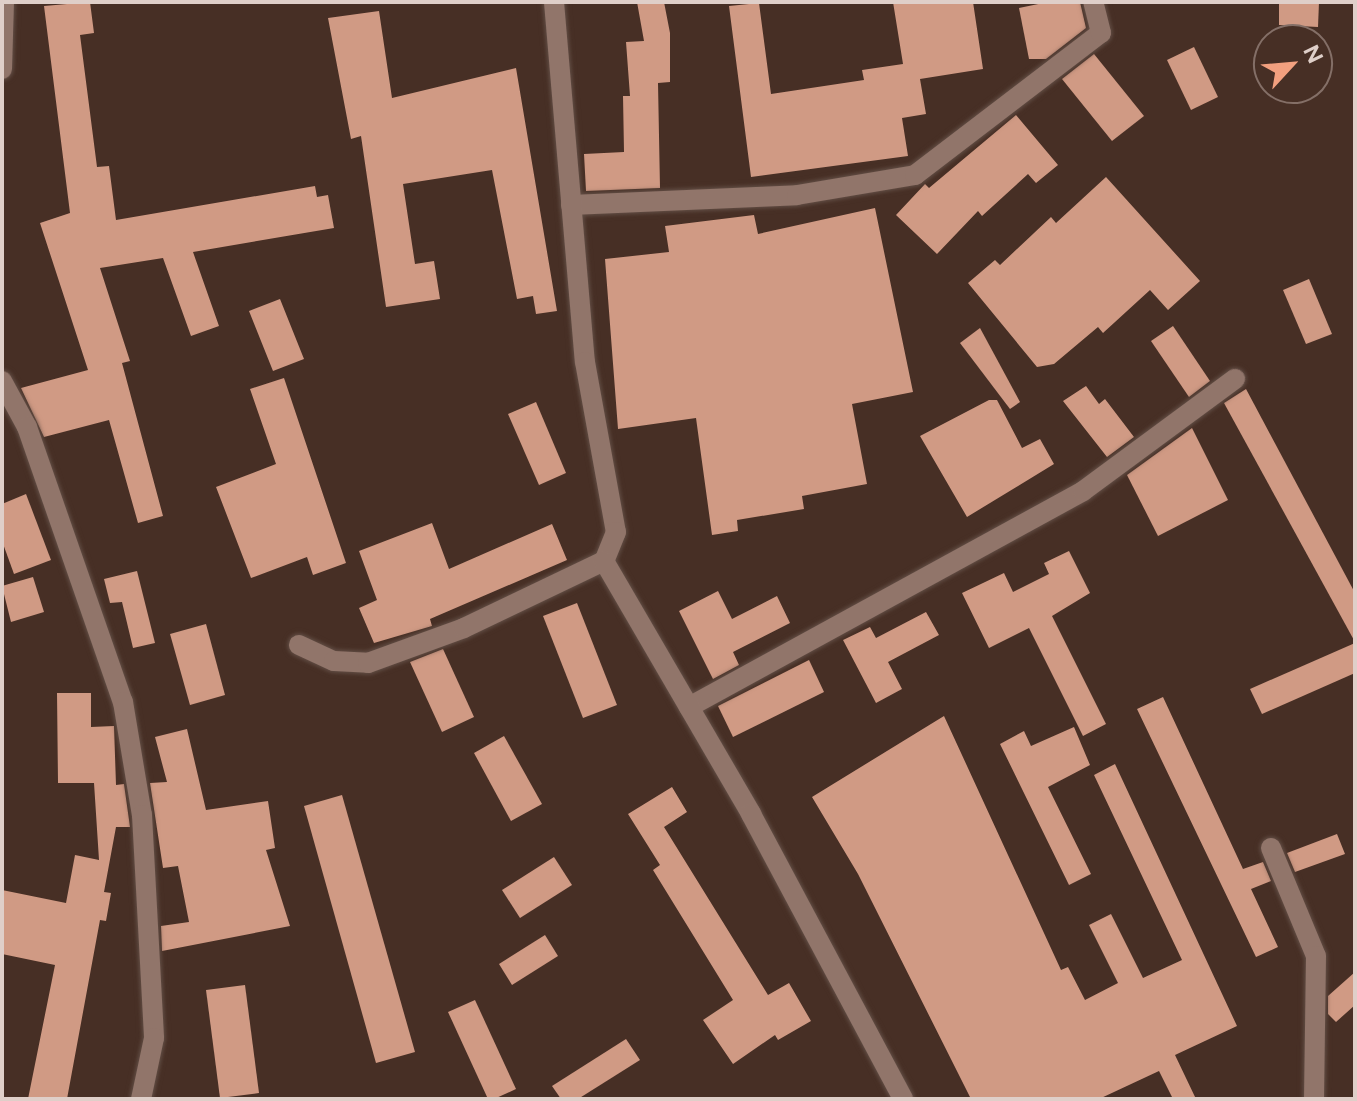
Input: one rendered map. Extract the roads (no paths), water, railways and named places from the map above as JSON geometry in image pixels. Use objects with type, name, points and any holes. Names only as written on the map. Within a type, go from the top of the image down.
[{"type":"street","points":[[2,69],[4,2]]},
{"type":"street","points":[[299,645],[334,661],[368,663],[464,628],[604,561],[616,532],[585,362],[554,2]]},
{"type":"street","points":[[571,205],[797,195],[915,175],[1101,33],[1093,2]]},
{"type":"street","points":[[689,707],[1075,496],[1235,379]]},
{"type":"street","points":[[2,381],[27,427],[123,702],[142,815],[154,1038],[141,1099]]},
{"type":"street","points":[[604,561],[689,707],[903,1099]]},
{"type":"street","points":[[1271,848],[1316,956],[1314,1099]]}]
